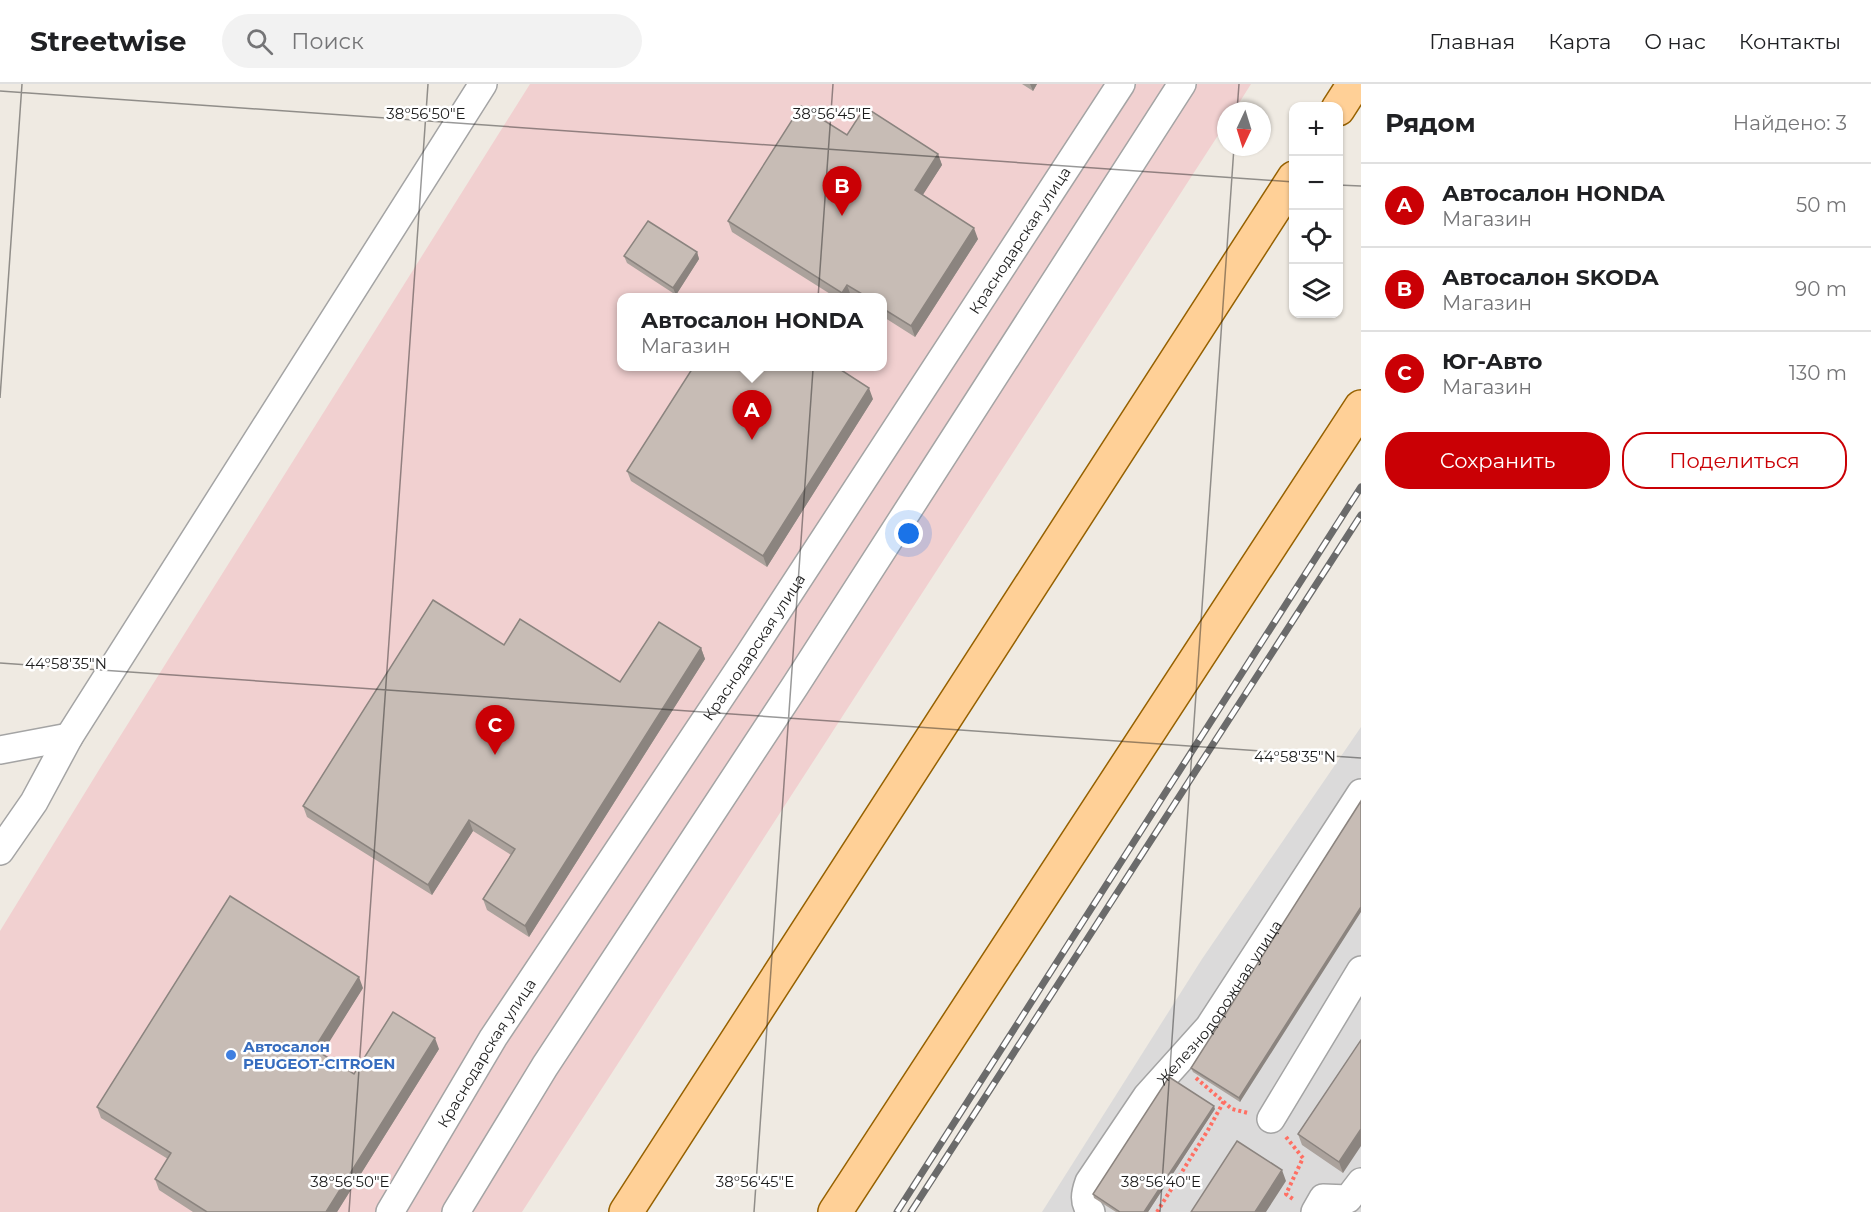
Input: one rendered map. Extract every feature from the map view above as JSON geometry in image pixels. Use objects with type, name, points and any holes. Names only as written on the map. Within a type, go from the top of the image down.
[{"type":"main road","points":[[1342,102],[1354,84]]},
{"type":"main road","points":[[626,1212],[1289,184]]},
{"type":"main road","points":[[835,1212],[1361,406]]},
{"type":"street","points":[[0,851],[34,802],[69,737],[483,84]]},
{"type":"street","name":"Краснодарская улица","points":[[390,1212],[494,1038],[807,567],[1121,84]]},
{"type":"street","points":[[456,1212],[545,1066],[801,676],[1182,84]]},
{"type":"street","points":[[0,750],[69,737]]},
{"type":"street","name":"Железнодорожная улица","points":[[1091,1212],[1087,1207],[1085,1194],[1089,1182],[1147,1096],[1209,1028],[1361,793]]},
{"type":"street","points":[[1270,1119],[1359,977]]},
{"type":"street","points":[[1315,1212],[1323,1198],[1348,1198],[1361,1182]]},
{"type":"path","points":[[1157,1212],[1224,1101]]},
{"type":"shaded area","points":[[530,84],[1251,84],[1240,102],[1217,102],[1217,137],[522,1212],[0,1212],[0,931]]},
{"type":"shaded area","points":[[1361,727],[1361,1212],[1042,1212],[1202,959]]},
{"type":"building","points":[[801,106],[847,135],[865,107],[938,154],[915,190],[974,228],[911,326],[887,311],[887,293],[860,293],[847,285],[842,293],[728,221]]},
{"type":"building","points":[[648,221],[697,252],[673,288],[624,256]]},
{"type":"building","points":[[691,371],[843,371],[869,388],[763,556],[627,471]]},
{"type":"building","points":[[433,600],[504,645],[520,619],[620,682],[659,622],[701,648],[525,926],[483,899],[515,849],[469,820],[428,885],[303,806]]},
{"type":"building","points":[[1361,801],[1361,907],[1239,1098],[1191,1068]]},
{"type":"building","name":"Автосалон PEUGEOT-CITROEN","points":[[230,896],[359,977],[314,1049],[354,1074],[393,1012],[435,1038],[326,1212],[207,1212],[155,1179],[171,1153],[97,1107]]},
{"type":"building","points":[[1361,1040],[1361,1129],[1339,1162],[1298,1134]]},
{"type":"building","points":[[1169,1077],[1214,1106],[1144,1212],[1120,1212],[1093,1194]]},
{"type":"building","points":[[1237,1141],[1282,1170],[1255,1212],[1191,1212]]},
{"type":"railway","points":[[897,1212],[1361,487]]},
{"type":"railway","points":[[911,1212],[1361,515]]},
{"type":"place","name":"Автосалон SKODA","points":[[842,216]]},
{"type":"place","name":"Автосалон HONDA","points":[[752,440]]},
{"type":"place","name":"Юг-Авто","points":[[495,755]]},
{"type":"place","name":"Автосалон PEUGEOT-CITROEN","points":[[231,1055]]}]
